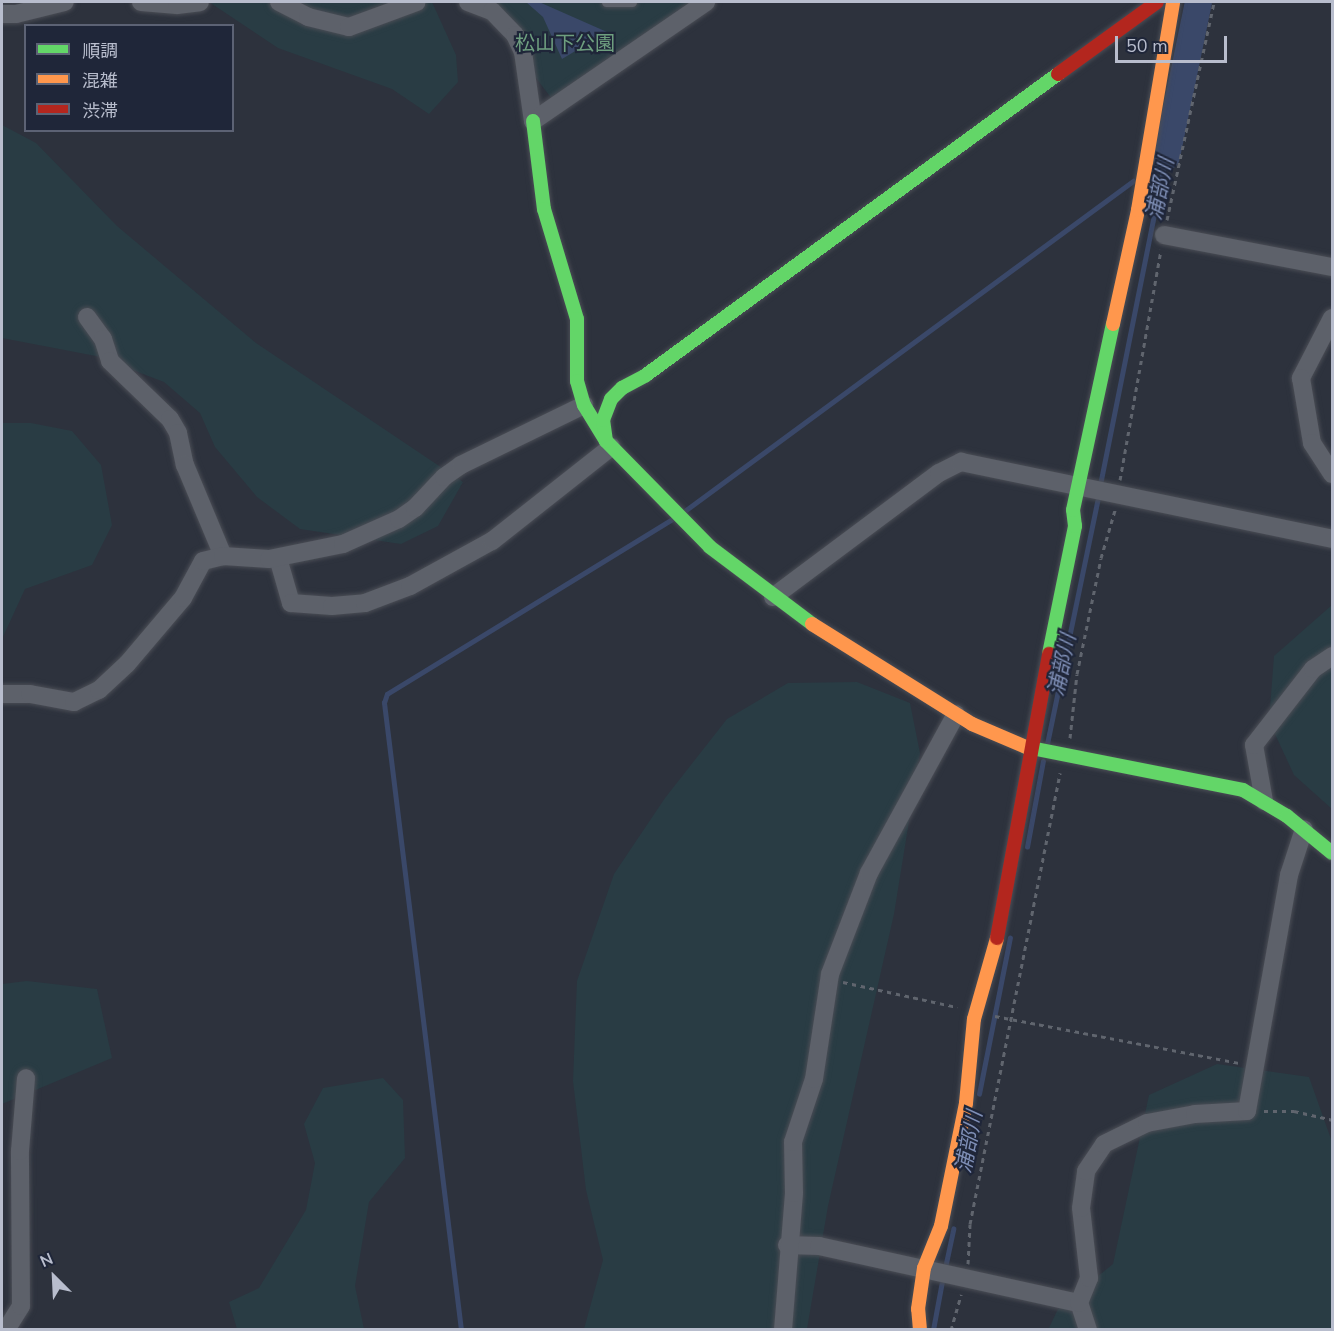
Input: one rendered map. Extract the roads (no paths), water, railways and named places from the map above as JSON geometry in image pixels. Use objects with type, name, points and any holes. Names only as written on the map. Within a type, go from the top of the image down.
[{"type":"street","points":[[2,14],[16,14],[65,2]]},
{"type":"street","points":[[141,2],[177,5],[200,2]]},
{"type":"street","points":[[279,2],[308,17],[349,27],[417,2]]},
{"type":"street","points":[[468,2],[492,11],[515,35],[523,52],[544,209],[577,319],[577,381],[584,405],[608,444],[710,547],[773,597],[827,635],[957,714],[1030,749],[1243,790],[1264,801],[1304,829],[1332,853]]},
{"type":"street","points":[[533,121],[706,2]]},
{"type":"street","points":[[608,444],[603,420],[611,399],[622,388],[646,375],[1157,2]]},
{"type":"street","points":[[920,1329],[918,1309],[924,1268],[941,1226],[966,1103],[976,1011],[1002,922],[1030,749],[1075,526],[1072,510],[1138,210],[1173,2]]},
{"type":"street","points":[[1164,235],[1332,267]]},
{"type":"street","points":[[87,317],[103,339],[110,361],[170,418],[178,433],[184,465],[223,556]]},
{"type":"street","points":[[1332,318],[1301,378],[1312,443],[1332,474]]},
{"type":"street","points":[[2,694],[30,694],[74,702],[99,690],[127,664],[183,598],[203,561],[223,556],[279,558],[343,544],[399,519],[415,508],[444,477],[461,465],[584,405]]},
{"type":"street","points":[[279,558],[291,603],[333,606],[365,603],[410,586],[492,542],[608,444]]},
{"type":"street","points":[[773,597],[939,473],[962,462],[1332,539]]},
{"type":"street","points":[[1264,801],[1254,745],[1312,669],[1332,656]]},
{"type":"street","points":[[783,1329],[787,1245],[794,1193],[793,1142],[814,1079],[829,980],[869,873],[957,714]]},
{"type":"street","points":[[1088,1329],[1079,1303],[1089,1278],[1082,1187],[1094,1154],[1104,1144],[1148,1123],[1195,1114],[1247,1111],[1289,874],[1304,829]]},
{"type":"street","points":[[6,1329],[21,1306],[20,1151],[26,1078]]},
{"type":"street","points":[[787,1245],[819,1246],[1079,1303]]},
{"type":"lane","points":[[606,2],[632,2]]},
{"type":"water","points":[[526,2],[539,2],[607,32],[562,59],[543,17]]},
{"type":"waterway","name":"浦部川","points":[[1166,156],[1198,2]]},
{"type":"waterway","points":[[1156,163],[1166,156]]},
{"type":"waterway","name":"浦部川","points":[[1100,485],[1166,156]]},
{"type":"waterway","points":[[686,510],[1133,181]]},
{"type":"waterway","name":"浦部川","points":[[1047,744],[1099,494]]},
{"type":"waterway","points":[[461,1330],[384,703],[387,694],[671,520]]},
{"type":"waterway","name":"浦部川","points":[[1027,847],[1043,761]]},
{"type":"waterway","name":"浦部川","points":[[979,1094],[1010,938]]},
{"type":"waterway","name":"浦部川","points":[[945,1268],[953,1229]]},
{"type":"waterway","name":"浦部川","points":[[933,1330],[943,1276]]},
{"type":"park label","name":"松山下公園","points":[[565,43]]}]
